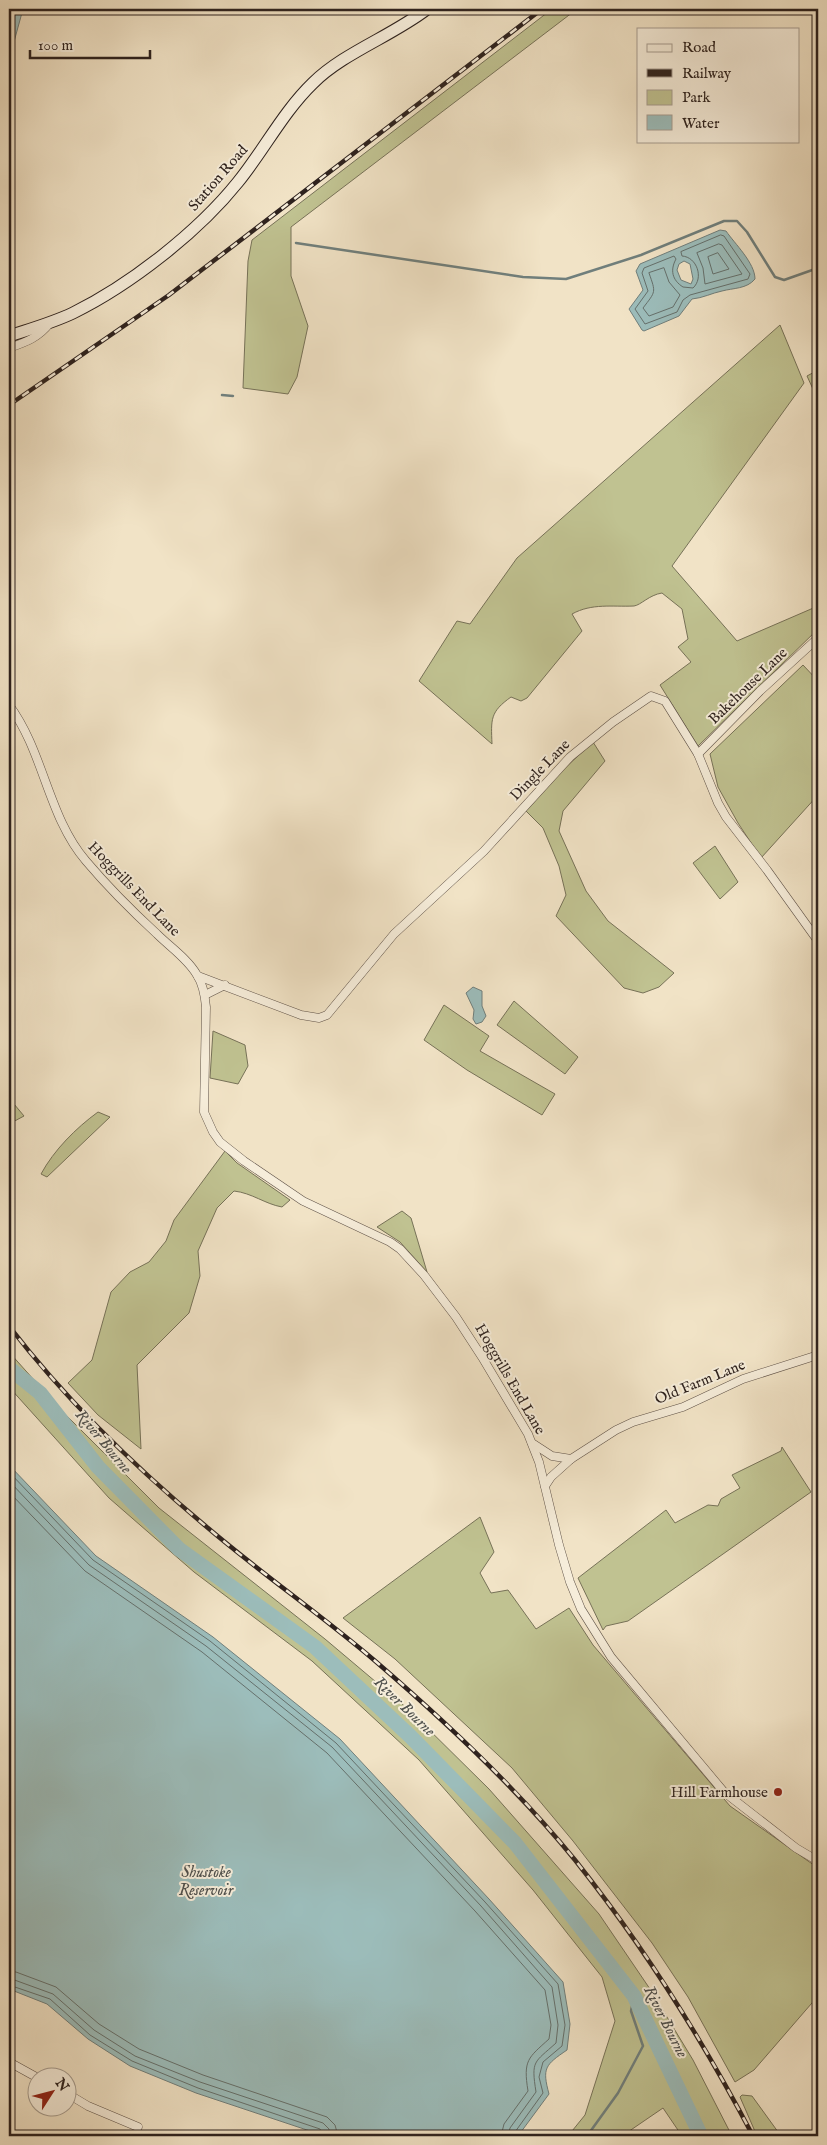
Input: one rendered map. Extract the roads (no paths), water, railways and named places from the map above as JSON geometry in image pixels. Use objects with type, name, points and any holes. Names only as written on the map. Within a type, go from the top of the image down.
[{"type":"street","name":"Station Road","points":[[9,336],[50,323],[98,300],[179,241],[236,185],[297,100],[318,78],[427,9]]},
{"type":"street","points":[[9,348],[33,339],[41,334],[50,323]]},
{"type":"street","name":"Bakehouse Lane","points":[[698,754],[818,638]]},
{"type":"street","name":"Dingle Lane","points":[[198,976],[302,1016],[319,1018],[327,1015],[389,940],[484,851],[570,757],[613,722],[651,696],[665,701],[698,754],[718,803],[726,817],[818,941]]},
{"type":"street","name":"Hoggrills End Lane","points":[[9,705],[29,738],[62,821],[75,848],[119,897],[198,976],[205,995],[207,1038],[204,1112],[206,1122],[220,1142],[244,1161],[303,1202],[334,1218],[382,1237],[400,1249],[424,1275],[465,1329],[532,1443],[545,1486],[558,1545],[573,1590],[593,1630],[611,1657],[724,1792],[789,1844],[818,1861]]},
{"type":"street","points":[[205,995],[225,985]]},
{"type":"street","name":"Old Farm Lane","points":[[545,1486],[551,1477],[571,1459],[616,1430],[633,1422],[689,1404],[743,1379],[818,1355]]},
{"type":"street","points":[[532,1443],[552,1456],[571,1459]]},
{"type":"street","points":[[9,2062],[28,2072]]},
{"type":"street","points":[[78,2100],[138,2128]]},
{"type":"water","points":[[9,9],[23,9],[9,60]]},
{"type":"water","points":[[720,230],[726,231],[744,254],[752,267],[755,279],[748,285],[692,299],[679,316],[644,331],[629,309],[643,290],[636,271],[640,264]],"holes":[[[684,261],[690,264],[693,279],[691,284],[681,280],[677,270],[679,264]]]},
{"type":"water","points":[[473,987],[482,991],[482,1006],[486,1016],[482,1022],[476,1024],[473,1019],[474,1010],[466,993]]},
{"type":"water","name":"Shustoke Reservoir","points":[[9,1465],[96,1556],[213,1637],[340,1739],[489,1899],[563,1982],[570,2024],[567,2050],[547,2068],[546,2078],[549,2094],[518,2136],[325,2136],[196,2093],[130,2066],[88,2039],[47,2004],[9,1989]]},
{"type":"waterway","points":[[296,243],[523,277],[566,279],[641,255],[724,221],[737,221],[747,232],[775,277],[784,280],[818,268]]},
{"type":"waterway","points":[[222,395],[233,396]]},
{"type":"waterway","name":"River Bourne","points":[[9,1368],[40,1393],[98,1467],[179,1549],[315,1647],[411,1737],[515,1843],[634,1996],[701,2136]]},
{"type":"waterway","points":[[587,2136],[618,2093],[643,2046],[631,2011],[634,1996]]},
{"type":"railway","points":[[9,405],[169,295],[542,9]]},
{"type":"railway","points":[[9,1326],[78,1407],[155,1482],[228,1545],[374,1660],[479,1755],[529,1807],[575,1860],[625,1926],[692,2028],[753,2136]]},
{"type":"place","name":"Hill Farmhouse","points":[[778,1792]]}]
